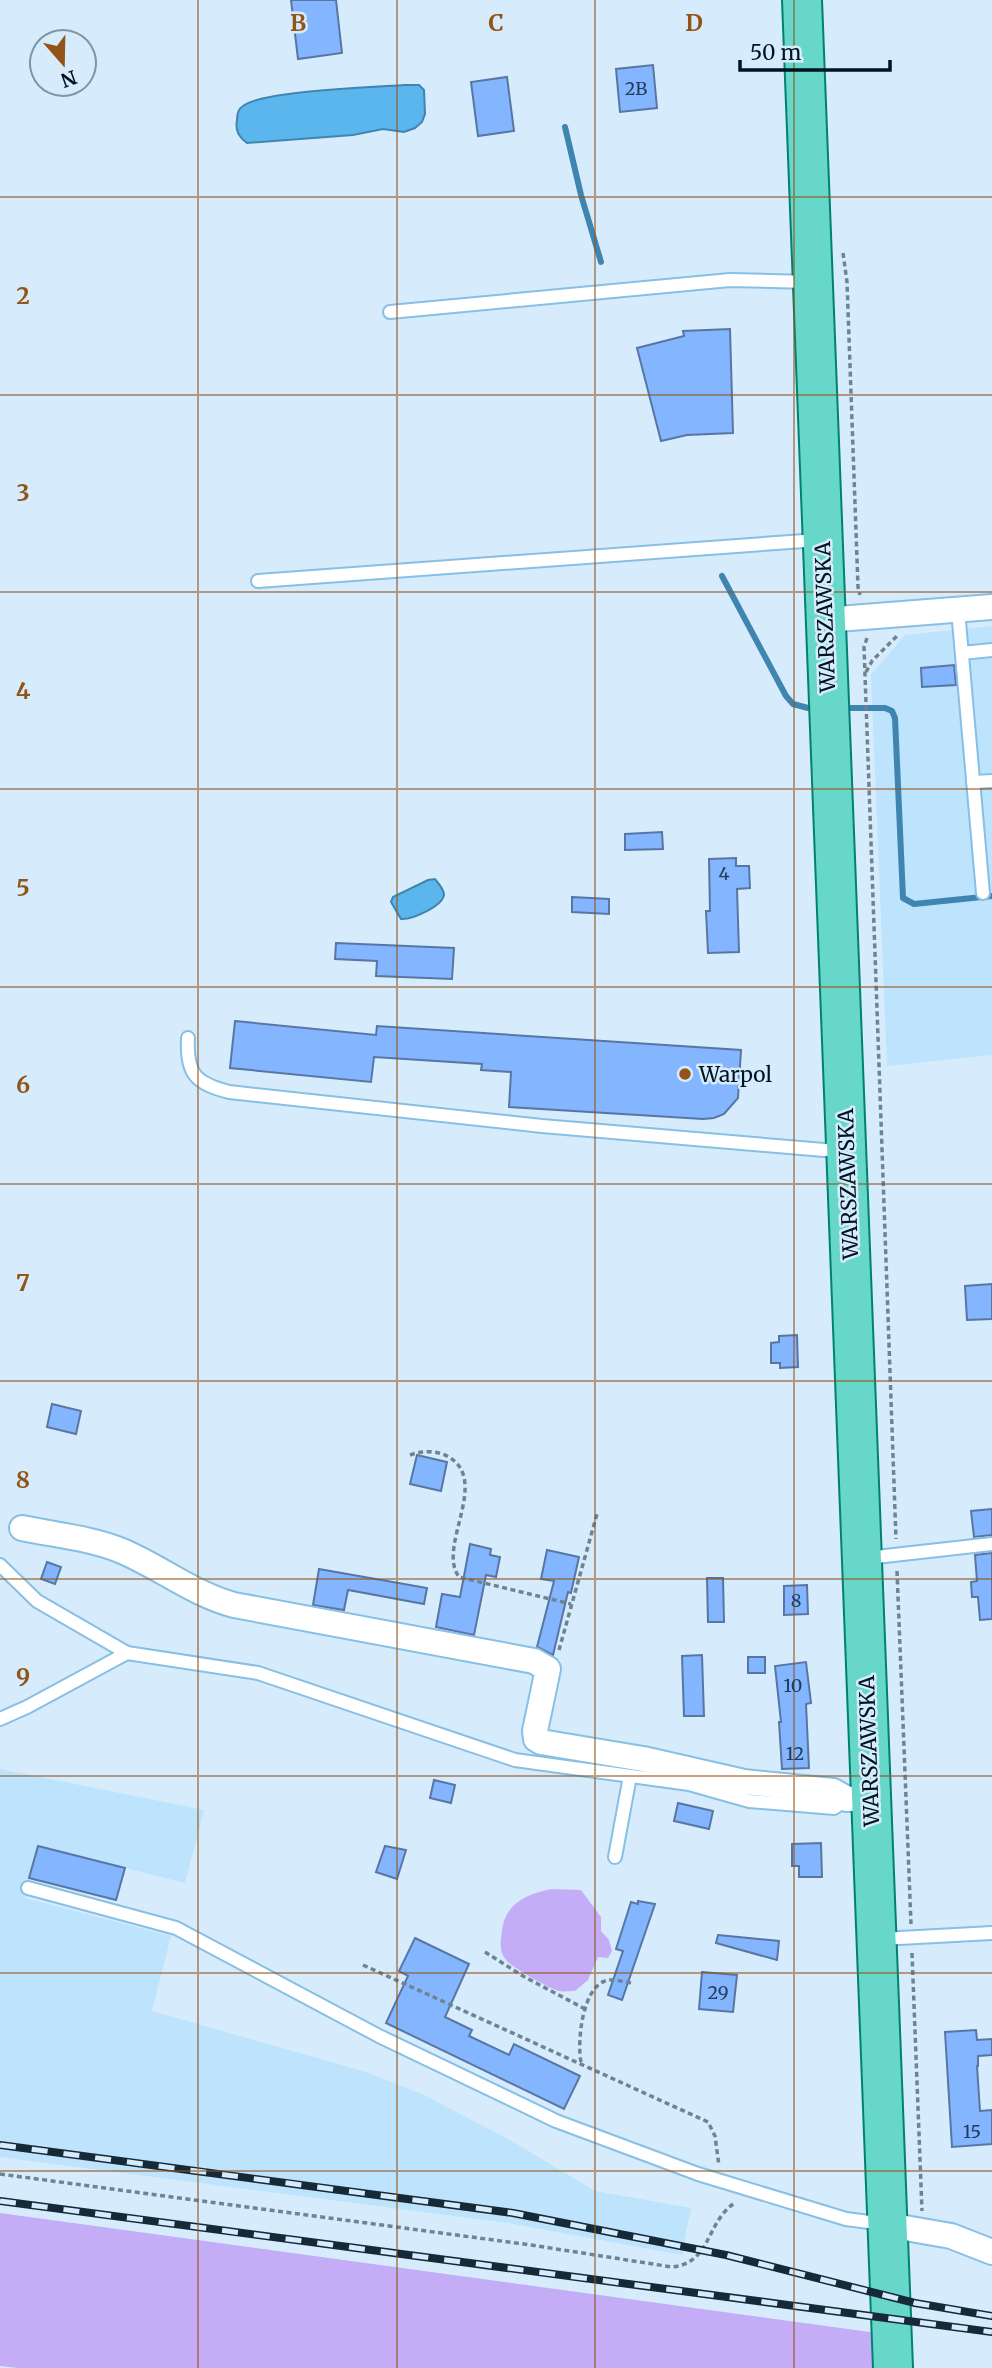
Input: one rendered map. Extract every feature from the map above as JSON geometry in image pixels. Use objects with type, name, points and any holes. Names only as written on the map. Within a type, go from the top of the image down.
[{"type":"main road","name":"WARSZAWSKA","points":[[802,0],[846,1149],[879,1557],[859,1799],[894,1939],[904,2222],[893,2368]]},
{"type":"street","points":[[825,620],[992,607]]},
{"type":"street","points":[[22,1528],[103,1545],[123,1552],[206,1595],[234,1605],[534,1661],[548,1669],[535,1731],[541,1742],[643,1759],[744,1782],[833,1791],[859,1799]]},
{"type":"street","points":[[904,2222],[992,2252]]},
{"type":"lane","points":[[390,312],[730,280],[812,282]]},
{"type":"lane","points":[[258,581],[822,540]]},
{"type":"lane","points":[[958,610],[983,893]]},
{"type":"lane","points":[[962,653],[992,650]]},
{"type":"lane","points":[[973,782],[992,781]]},
{"type":"lane","points":[[188,1038],[187,1051],[191,1068],[202,1084],[229,1092],[542,1126],[824,1150],[846,1149]]},
{"type":"lane","points":[[879,1557],[992,1544]]},
{"type":"lane","points":[[0,1565],[37,1601],[127,1653],[258,1673],[514,1760],[689,1784],[749,1801],[834,1808],[859,1799]]},
{"type":"lane","points":[[0,1719],[127,1653]]},
{"type":"lane","points":[[615,1857],[630,1776]]},
{"type":"lane","points":[[28,1888],[176,1928],[379,2036],[556,2121],[698,2174],[846,2219],[904,2222]]},
{"type":"lane","points":[[894,1939],[992,1933]]},
{"type":"path","points":[[841,245],[847,282],[858,587],[864,600]]},
{"type":"path","points":[[865,674],[872,661],[901,633]]},
{"type":"path","points":[[870,635],[864,647],[879,1557],[904,2222]]},
{"type":"path","points":[[410,1455],[426,1451],[439,1452],[448,1456],[461,1471],[466,1492],[452,1566],[459,1577],[571,1604]]},
{"type":"path","points":[[548,1669],[558,1652],[597,1514]]},
{"type":"path","points":[[485,1952],[585,2009]]},
{"type":"path","points":[[363,1965],[708,2122],[715,2136],[723,2181]]},
{"type":"path","points":[[581,2063],[579,2039],[590,1994],[606,1980],[632,1983]]},
{"type":"path","points":[[0,2174],[531,2245],[672,2267],[692,2262],[699,2256],[717,2220],[732,2203],[755,2191]]},
{"type":"shaded area","points":[[992,626],[992,1055],[887,1066],[871,675],[905,635]]},
{"type":"shaded area","points":[[0,1769],[204,1810],[185,1883],[38,1846],[29,1878],[25,1898],[171,1936],[152,2011],[363,2071],[422,2094],[510,2140],[595,2191],[691,2208],[682,2255],[508,2223],[0,2157]]},
{"type":"shaded area","points":[[552,1889],[581,1890],[601,1917],[601,1931],[609,1940],[612,1951],[608,1958],[598,1957],[588,1980],[575,1991],[559,1991],[523,1973],[510,1964],[501,1950],[504,1921],[513,1906],[535,1893]]},
{"type":"shaded area","points":[[0,2213],[877,2333],[878,2368],[0,2366]]},
{"type":"water","points":[[419,85],[424,90],[425,114],[422,122],[415,128],[404,132],[383,129],[353,135],[247,143],[237,131],[239,110],[254,101],[319,91]]},
{"type":"water","points":[[435,879],[444,894],[443,899],[426,911],[401,919],[391,902],[393,897]]},
{"type":"building","points":[[291,0],[336,0],[342,53],[298,59]]},
{"type":"building","points":[[653,65],[657,108],[620,112],[616,69]]},
{"type":"building","points":[[507,77],[514,131],[478,136],[471,82]]},
{"type":"building","points":[[730,329],[733,433],[687,435],[661,441],[637,348],[684,336],[683,331]]},
{"type":"building","points":[[954,665],[956,685],[922,687],[921,668]]},
{"type":"building","points":[[662,832],[663,849],[625,850],[625,834]]},
{"type":"building","points":[[736,858],[736,866],[749,866],[750,888],[737,889],[739,952],[708,953],[706,911],[710,911],[709,859]]},
{"type":"building","points":[[572,897],[609,899],[609,914],[572,912]]},
{"type":"building","points":[[336,943],[454,948],[452,979],[376,976],[377,961],[335,959]]},
{"type":"building","points":[[235,1021],[376,1035],[377,1026],[741,1050],[738,1098],[724,1114],[703,1119],[509,1107],[511,1072],[481,1070],[482,1064],[374,1057],[371,1082],[230,1068]]},
{"type":"building","points":[[992,1284],[992,1319],[967,1320],[965,1286]]},
{"type":"building","points":[[797,1335],[798,1367],[780,1368],[780,1363],[771,1363],[771,1343],[779,1342],[779,1336]]},
{"type":"building","points":[[52,1404],[81,1411],[76,1434],[47,1427]]},
{"type":"building","points":[[417,1455],[447,1462],[441,1491],[410,1484]]},
{"type":"building","points":[[992,1509],[992,1535],[974,1537],[971,1511]]},
{"type":"building","points":[[470,1544],[491,1549],[490,1555],[500,1557],[496,1577],[486,1575],[474,1635],[436,1627],[442,1594],[460,1597]]},
{"type":"building","points":[[547,1550],[579,1557],[553,1655],[537,1647],[554,1581],[541,1579]]},
{"type":"building","points":[[992,1553],[992,1619],[980,1620],[978,1597],[972,1597],[971,1582],[977,1581],[975,1555]]},
{"type":"building","points":[[47,1562],[61,1567],[55,1584],[41,1579]]},
{"type":"building","points":[[319,1569],[427,1588],[424,1604],[348,1590],[344,1610],[313,1605]]},
{"type":"building","points":[[707,1578],[723,1578],[724,1622],[708,1622]]},
{"type":"building","points":[[807,1585],[808,1614],[784,1615],[784,1586]]},
{"type":"building","points":[[702,1655],[704,1716],[684,1716],[682,1656]]},
{"type":"building","points":[[748,1657],[765,1657],[765,1673],[748,1673]]},
{"type":"building","points":[[806,1662],[811,1703],[806,1704],[809,1768],[782,1769],[781,1722],[775,1666]]},
{"type":"building","points":[[434,1780],[455,1785],[451,1803],[430,1798]]},
{"type":"building","points":[[678,1803],[713,1811],[709,1829],[674,1821]]},
{"type":"building","points":[[821,1843],[822,1877],[799,1877],[799,1866],[792,1866],[792,1844]]},
{"type":"building","points":[[38,1846],[125,1868],[116,1900],[29,1878]]},
{"type":"building","points":[[385,1846],[406,1850],[397,1879],[376,1872]]},
{"type":"building","points":[[638,1901],[655,1904],[622,2000],[608,1995],[623,1951],[616,1949],[631,1902],[638,1904]]},
{"type":"building","points":[[718,1935],[779,1941],[777,1960],[716,1943]]},
{"type":"building","points":[[415,1938],[469,1964],[445,2017],[472,2030],[469,2036],[509,2055],[514,2044],[580,2076],[564,2109],[386,2023],[408,1976],[399,1971]]},
{"type":"building","points":[[702,1972],[737,1975],[733,2012],[699,2009]]},
{"type":"building","points":[[976,2030],[977,2040],[992,2039],[992,2055],[978,2056],[977,2066],[980,2111],[992,2110],[992,2144],[952,2147],[945,2032]]},
{"type":"waterway","points":[[565,127],[601,262]]},
{"type":"waterway","points":[[722,576],[786,696],[793,704],[808,708]]},
{"type":"waterway","points":[[850,708],[885,708],[892,711],[895,718],[903,898],[914,904],[992,896]]},
{"type":"railway","points":[[0,2145],[513,2213],[726,2255],[915,2303],[992,2316]]},
{"type":"railway","points":[[0,2201],[992,2332]]},
{"type":"place","name":"Warpol","points":[[685,1074]]}]
